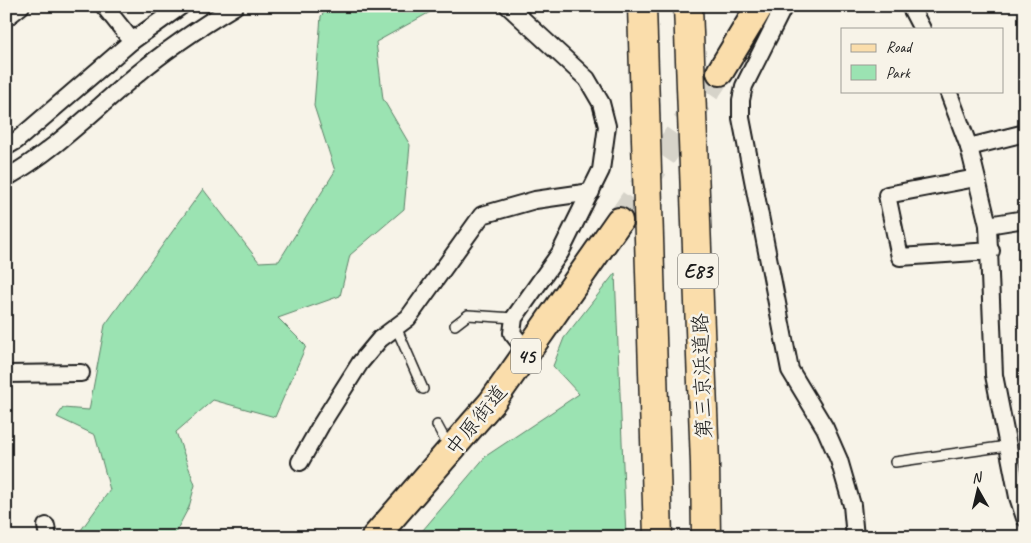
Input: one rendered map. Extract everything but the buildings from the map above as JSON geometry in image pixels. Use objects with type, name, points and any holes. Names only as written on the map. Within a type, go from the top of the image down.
[{"type":"highway","name":"E83","points":[[642,6],[658,537]]},
{"type":"highway","name":"第三京浜道路","points":[[688,6],[706,537]]},
{"type":"main road","points":[[720,72],[760,6]]},
{"type":"main road","name":"中原街道","points":[[375,537],[492,402],[619,221]]},
{"type":"street","points":[[6,18],[21,6]]},
{"type":"street","points":[[104,6],[132,40]]},
{"type":"street","points":[[6,147],[16,141],[132,40],[181,6]]},
{"type":"street","points":[[6,178],[28,166],[50,149],[136,75],[204,25],[235,6]]},
{"type":"street","points":[[508,6],[587,79],[601,103],[607,126],[601,170],[591,192],[560,253],[514,318],[512,332],[528,353]]},
{"type":"street","points":[[784,6],[744,86],[741,100],[741,118],[790,370],[826,428],[839,460],[852,505],[855,537]]},
{"type":"street","points":[[910,6],[921,28]]},
{"type":"street","points":[[948,92],[970,147],[988,225],[991,250],[994,375],[1018,497],[1025,518]]},
{"type":"street","points":[[970,147],[1025,134]]},
{"type":"street","points":[[976,178],[887,195],[900,258],[991,250]]},
{"type":"street","points":[[300,462],[322,422],[360,363],[380,339],[408,318],[482,215],[535,200],[591,192]]},
{"type":"street","points":[[988,225],[1025,219]]},
{"type":"street","points":[[6,374],[81,373]]},
{"type":"lane","points":[[455,325],[468,315],[514,318]]},
{"type":"lane","points":[[396,327],[423,389]]},
{"type":"lane","points":[[437,426],[451,451]]},
{"type":"lane","points":[[895,462],[1007,446]]},
{"type":"green space","points":[[330,6],[441,6],[376,42],[383,99],[410,145],[404,209],[350,255],[340,296],[278,318],[306,346],[275,417],[213,400],[176,432],[195,485],[189,507],[173,537],[76,537],[110,490],[95,435],[57,417],[63,408],[89,410],[105,325],[203,189],[259,262],[279,261],[335,171],[314,106],[321,16]]},
{"type":"green space","points":[[615,273],[626,537],[417,537],[486,456],[579,394],[553,366],[564,338]]},
{"type":"green space","points":[[749,533],[829,533],[829,537],[749,537]]},
{"type":"tunnel","points":[[619,221],[720,72]]}]
